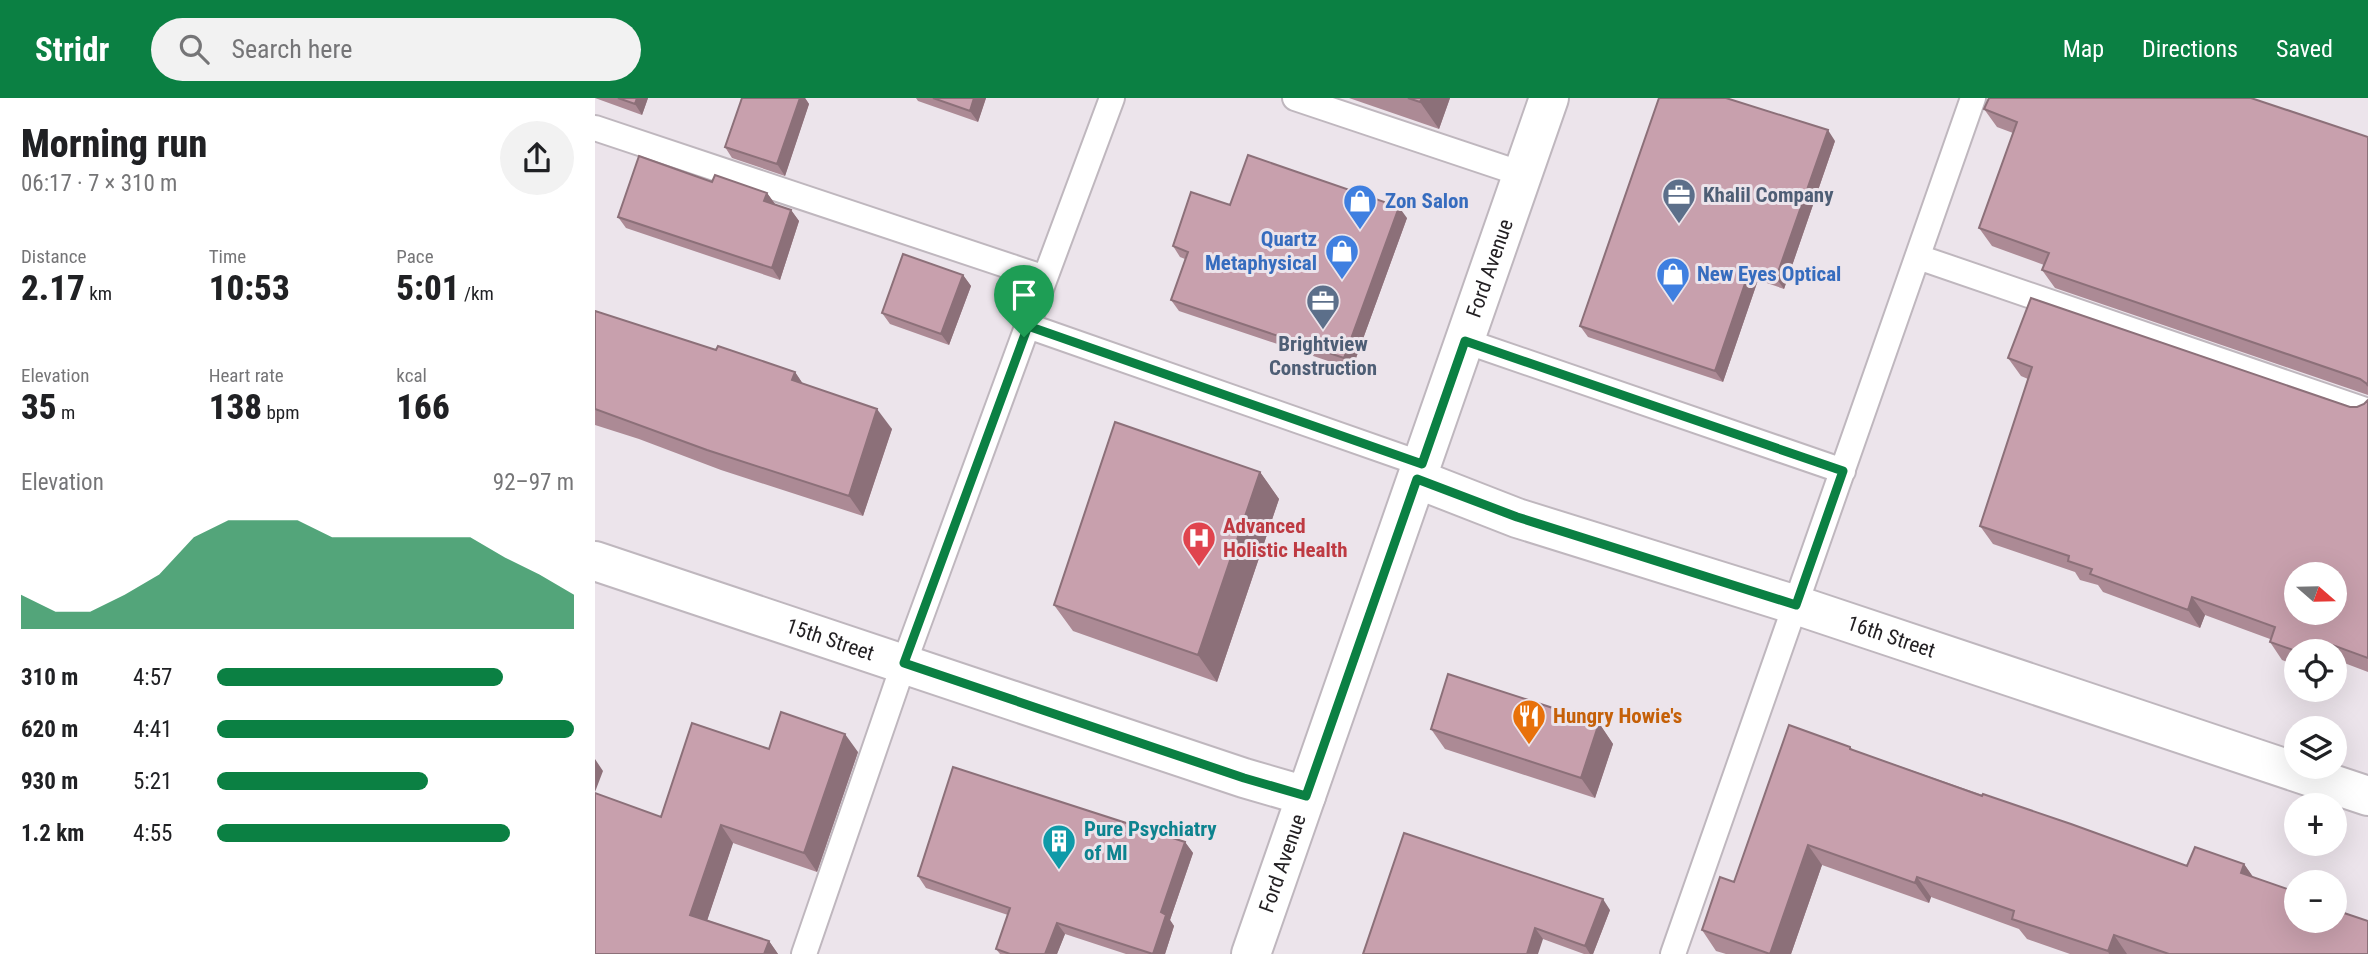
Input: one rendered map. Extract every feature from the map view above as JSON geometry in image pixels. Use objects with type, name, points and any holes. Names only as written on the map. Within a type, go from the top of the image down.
[{"type":"street","name":"Ford Avenue","points":[[1251,954],[1549,98]]},
{"type":"street","name":"16th Street","points":[[1419,471],[1525,520],[1796,605],[2368,796]]},
{"type":"street","name":"15th Street","points":[[595,561],[1244,778],[1306,796]]},
{"type":"lane","points":[[809,953],[904,663],[1112,98]]},
{"type":"lane","points":[[1296,98],[1522,174]]},
{"type":"lane","points":[[1673,954],[1973,98]]},
{"type":"lane","points":[[595,128],[1045,278]]},
{"type":"lane","points":[[1918,257],[2368,411]]},
{"type":"lane","points":[[1028,326],[1419,471]]},
{"type":"lane","points":[[1465,341],[1843,471]]},
{"type":"building","points":[[618,98],[637,98],[635,104]]},
{"type":"building","points":[[742,98],[800,98],[777,164],[725,147]]},
{"type":"building","points":[[933,98],[974,98],[970,111]]},
{"type":"building","points":[[1659,98],[1726,98],[1828,130],[1776,278],[1750,269],[1715,371],[1580,326]]},
{"type":"building","points":[[1989,98],[2251,98],[2368,137],[2368,386],[2360,379],[2042,270],[2049,253],[1979,228],[2017,122],[1984,109]]},
{"type":"building","points":[[1248,155],[1399,207],[1344,358],[1171,300],[1188,252],[1173,246],[1191,192],[1230,205]]},
{"type":"building","points":[[639,156],[712,182],[715,175],[767,193],[764,201],[791,210],[772,268],[618,217]]},
{"type":"building","points":[[903,254],[963,275],[941,334],[882,313]]},
{"type":"building","points":[[2031,298],[2350,407],[2357,407],[2368,400],[2368,658],[2347,650],[2347,639],[2284,639],[2284,647],[2270,642],[2275,627],[2192,597],[2188,610],[2090,574],[2092,569],[2068,561],[2069,556],[1980,526],[2032,367],[2008,358]]},
{"type":"building","points":[[595,311],[716,350],[718,346],[795,372],[792,380],[877,409],[849,496],[707,450],[595,409]]},
{"type":"building","name":"Advanced Holistic Health","points":[[1115,422],[1260,472],[1198,655],[1054,605]]},
{"type":"building","name":"Hungry Howie's","points":[[1448,674],[1599,723],[1581,778],[1431,729]]},
{"type":"building","points":[[781,712],[845,734],[804,853],[721,825],[690,915],[769,941],[764,954],[595,954],[595,793],[661,817],[692,723],[769,749]]},
{"type":"building","points":[[1789,725],[1982,796],[1983,794],[2071,824],[2187,866],[2195,847],[2244,864],[2241,873],[2284,888],[2284,933],[2347,933],[2347,914],[2368,921],[2368,954],[2169,954],[2114,935],[2108,951],[2012,919],[2014,911],[1917,877],[1915,883],[1808,845],[1770,954],[1702,930],[1720,877],[1734,882]]},
{"type":"building","name":"Pure Psychiatry of MI","points":[[953,767],[1185,842],[1161,912],[1166,915],[1153,954],[1057,923],[1045,954],[1010,954],[996,949],[1010,908],[918,876]]},
{"type":"building","points":[[1404,833],[1603,899],[1585,946],[1535,928],[1527,954],[1363,954]]},
{"type":"place","name":"Khalil Company","points":[[1679,225]]},
{"type":"place","name":"Zon Salon","points":[[1360,231]]},
{"type":"place","name":"Quartz Metaphysical","points":[[1342,281]]},
{"type":"place","name":"New Eyes Optical","points":[[1673,304]]},
{"type":"place","name":"Brightview Construction","points":[[1323,331]]},
{"type":"place","name":"Advanced Holistic Health","points":[[1199,568]]},
{"type":"place","name":"Hungry Howie's","points":[[1529,746]]},
{"type":"place","name":"Pure Psychiatry of MI","points":[[1059,871]]},
{"type":"route","points":[[1028,326],[1422,464],[1465,341],[1843,471],[1796,605],[1517,517],[1417,479],[1306,796],[1244,778],[904,663],[1024,337],[1028,326]]}]
